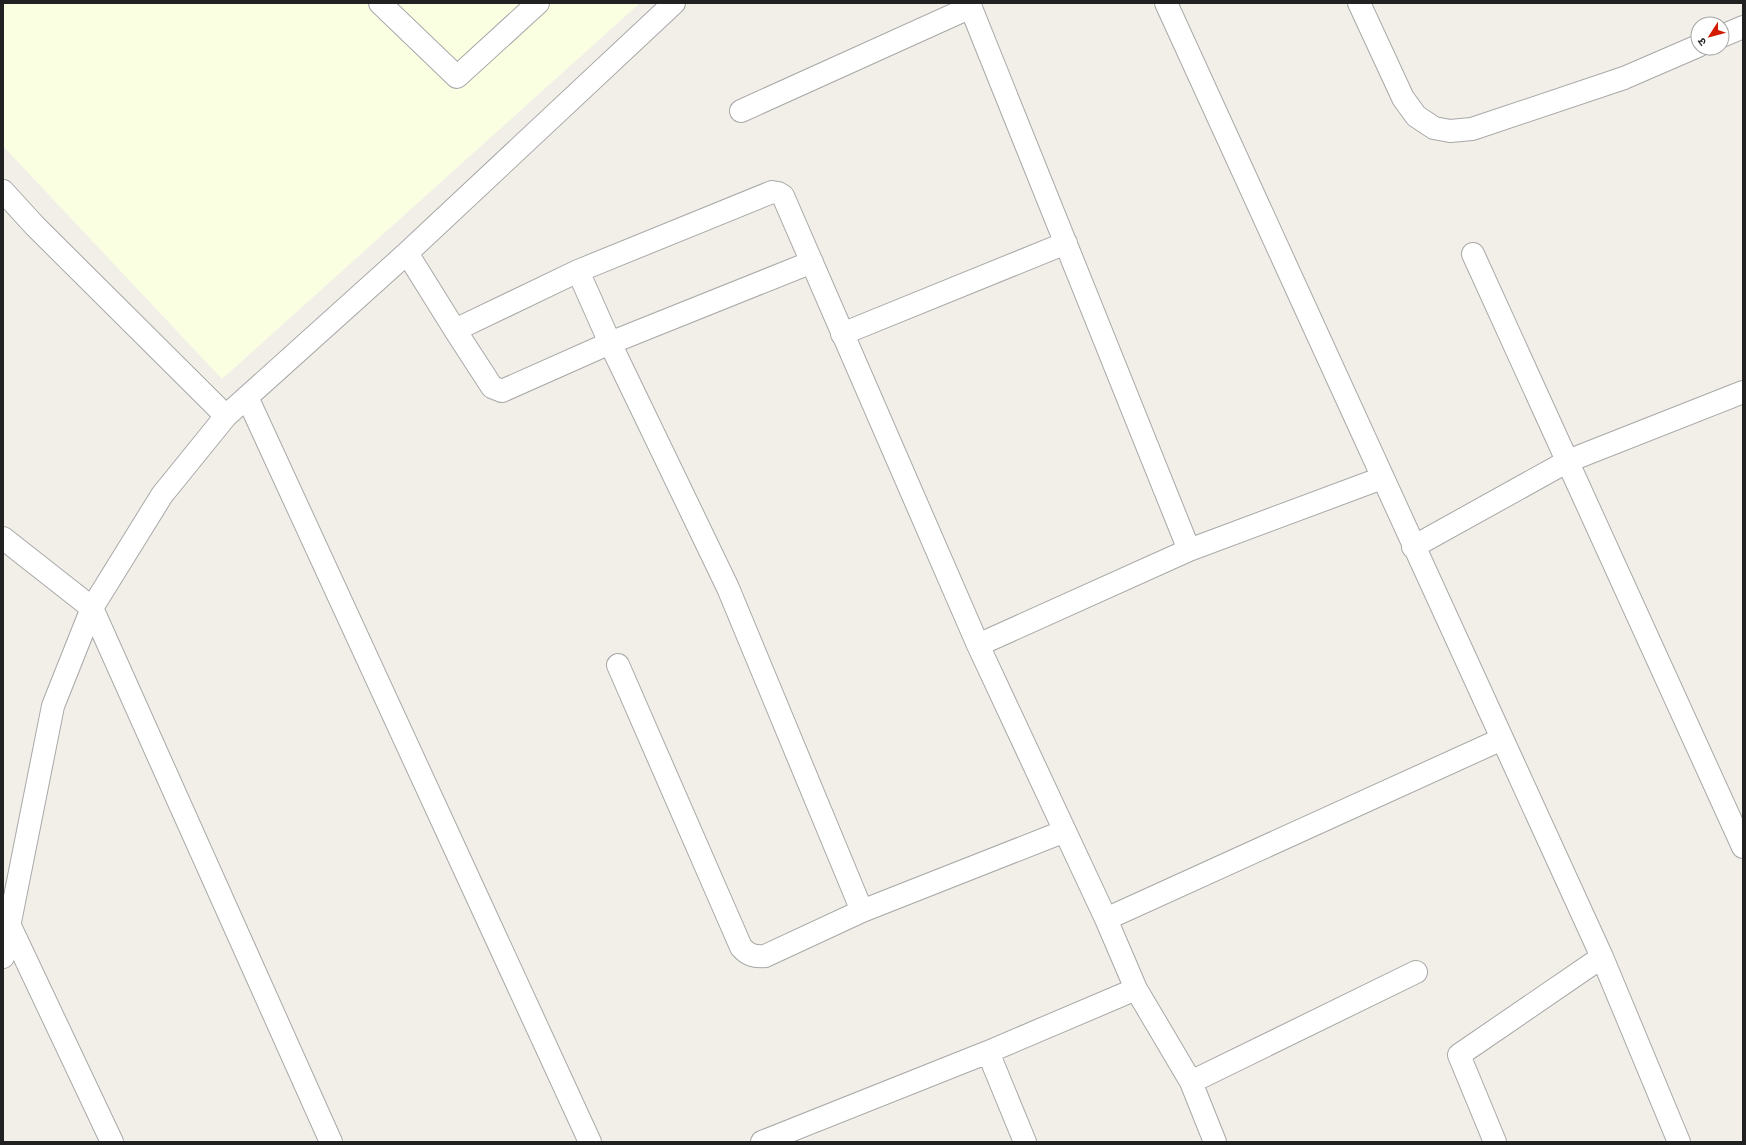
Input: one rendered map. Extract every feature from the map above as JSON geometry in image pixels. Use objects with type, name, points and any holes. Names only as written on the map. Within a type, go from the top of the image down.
[{"type":"street","points":[[380,3],[457,77],[538,3]]},
{"type":"street","points":[[3,957],[53,706],[92,608],[162,496],[226,416],[407,253],[674,3]]},
{"type":"street","points":[[1166,3],[1413,547],[1602,957],[1679,1142]]},
{"type":"street","points":[[1359,3],[1403,98],[1416,116],[1434,128],[1450,131],[1472,129],[1624,78],[1690,49]]},
{"type":"street","points":[[741,112],[970,5],[1189,550]]},
{"type":"street","points":[[1730,33],[1743,27]]},
{"type":"street","points":[[3,191],[35,226],[226,416]]},
{"type":"street","points":[[455,330],[578,271],[772,192],[778,193],[787,202],[842,334],[978,645],[1106,919],[1136,988],[1191,1082],[1216,1142]]},
{"type":"street","points":[[842,334],[1066,243]]},
{"type":"street","points":[[407,253],[492,387],[497,390],[507,390],[610,343],[812,262]]},
{"type":"street","points":[[1473,254],[1743,847]]},
{"type":"street","points":[[578,271],[610,343],[728,588],[862,911]]},
{"type":"street","points":[[1413,547],[1568,461],[1743,392]]},
{"type":"street","points":[[247,397],[590,1142]]},
{"type":"street","points":[[978,645],[1189,550],[1382,478]]},
{"type":"street","points":[[3,538],[92,608],[331,1142]]},
{"type":"street","points":[[618,665],[741,947],[746,953],[756,957],[764,956],[862,911],[1065,831]]},
{"type":"street","points":[[1106,919],[1502,738]]},
{"type":"street","points":[[10,924],[112,1142]]},
{"type":"street","points":[[1495,1142],[1459,1055],[1602,957]]},
{"type":"street","points":[[1191,1082],[1416,972]]},
{"type":"street","points":[[762,1142],[988,1052],[1136,988]]},
{"type":"street","points":[[988,1052],[1025,1142]]},
{"type":"shaded area","points":[[3,3],[640,3],[222,379],[3,146]]}]
